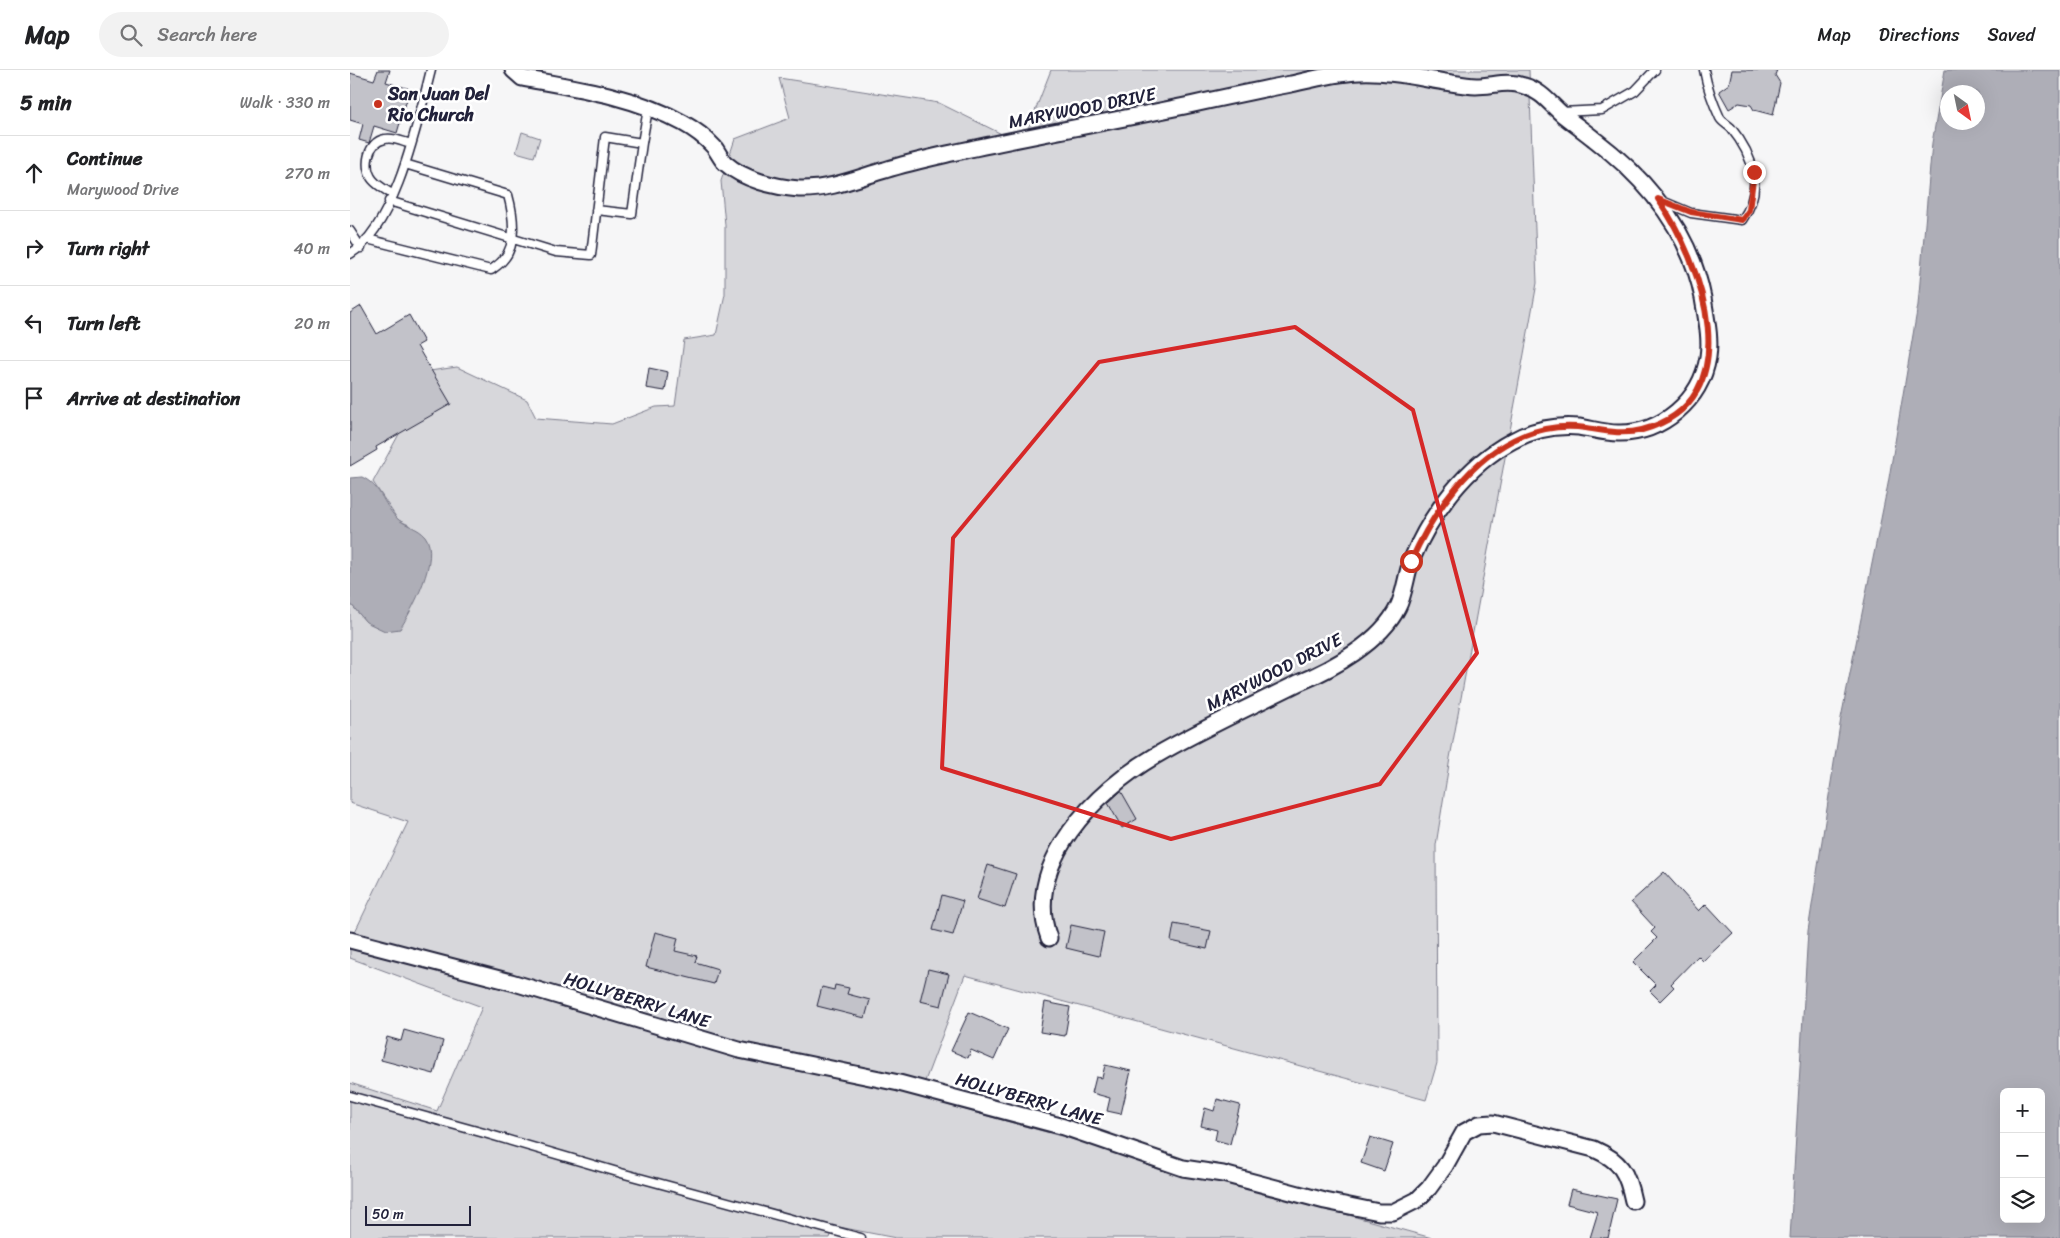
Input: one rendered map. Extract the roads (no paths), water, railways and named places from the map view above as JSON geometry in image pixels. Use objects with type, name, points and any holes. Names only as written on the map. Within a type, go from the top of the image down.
[{"type":"street","name":"MARYWOOD DRIVE","points":[[513,70],[522,78],[604,93],[679,121],[695,130],[714,148],[724,162],[746,175],[770,184],[808,189],[829,187],[891,168],[954,152],[1335,74],[1360,71],[1386,72],[1482,86],[1501,83],[1520,84],[1543,95],[1559,112],[1612,153],[1658,199],[1673,220],[1695,267],[1709,333],[1708,358],[1705,370],[1694,394],[1686,404],[1666,420],[1642,430],[1616,433],[1585,428],[1559,427],[1534,432],[1500,448],[1468,476],[1435,515],[1411,561],[1398,607],[1364,645],[1344,661],[1322,673],[1298,683],[1154,756],[1102,796],[1076,824],[1055,856],[1047,880],[1044,906],[1049,938]]},
{"type":"street","name":"HOLLYBERRY LANE","points":[[350,940],[512,982],[739,1050],[792,1059],[899,1083],[1045,1122],[1183,1168],[1223,1174],[1325,1201],[1379,1212],[1393,1212],[1417,1200],[1429,1188],[1445,1166],[1464,1132],[1479,1124],[1502,1126],[1594,1149],[1608,1155],[1625,1172],[1633,1201]]},
{"type":"lane","points":[[350,254],[361,248],[381,220],[406,164],[431,70]]},
{"type":"lane","points":[[1559,112],[1602,110],[1635,90],[1655,70]]},
{"type":"lane","points":[[1658,199],[1704,216],[1742,220],[1749,210],[1754,185],[1751,160],[1730,128],[1720,120],[1706,84],[1704,70]]},
{"type":"lane","points":[[596,210],[632,214],[648,109]]},
{"type":"lane","points":[[411,144],[391,138],[381,140],[372,149],[368,157],[370,175],[374,182],[391,198],[556,252],[591,255],[605,137],[642,143]]},
{"type":"lane","points":[[367,239],[491,270],[504,259],[512,238],[512,211],[508,194],[406,164]]},
{"type":"lane","points":[[350,231],[361,248]]},
{"type":"lane","points":[[350,1096],[484,1132],[621,1173],[861,1238]]},
{"type":"place","name":"San Juan Del Rio Church","points":[[378,104]]}]
